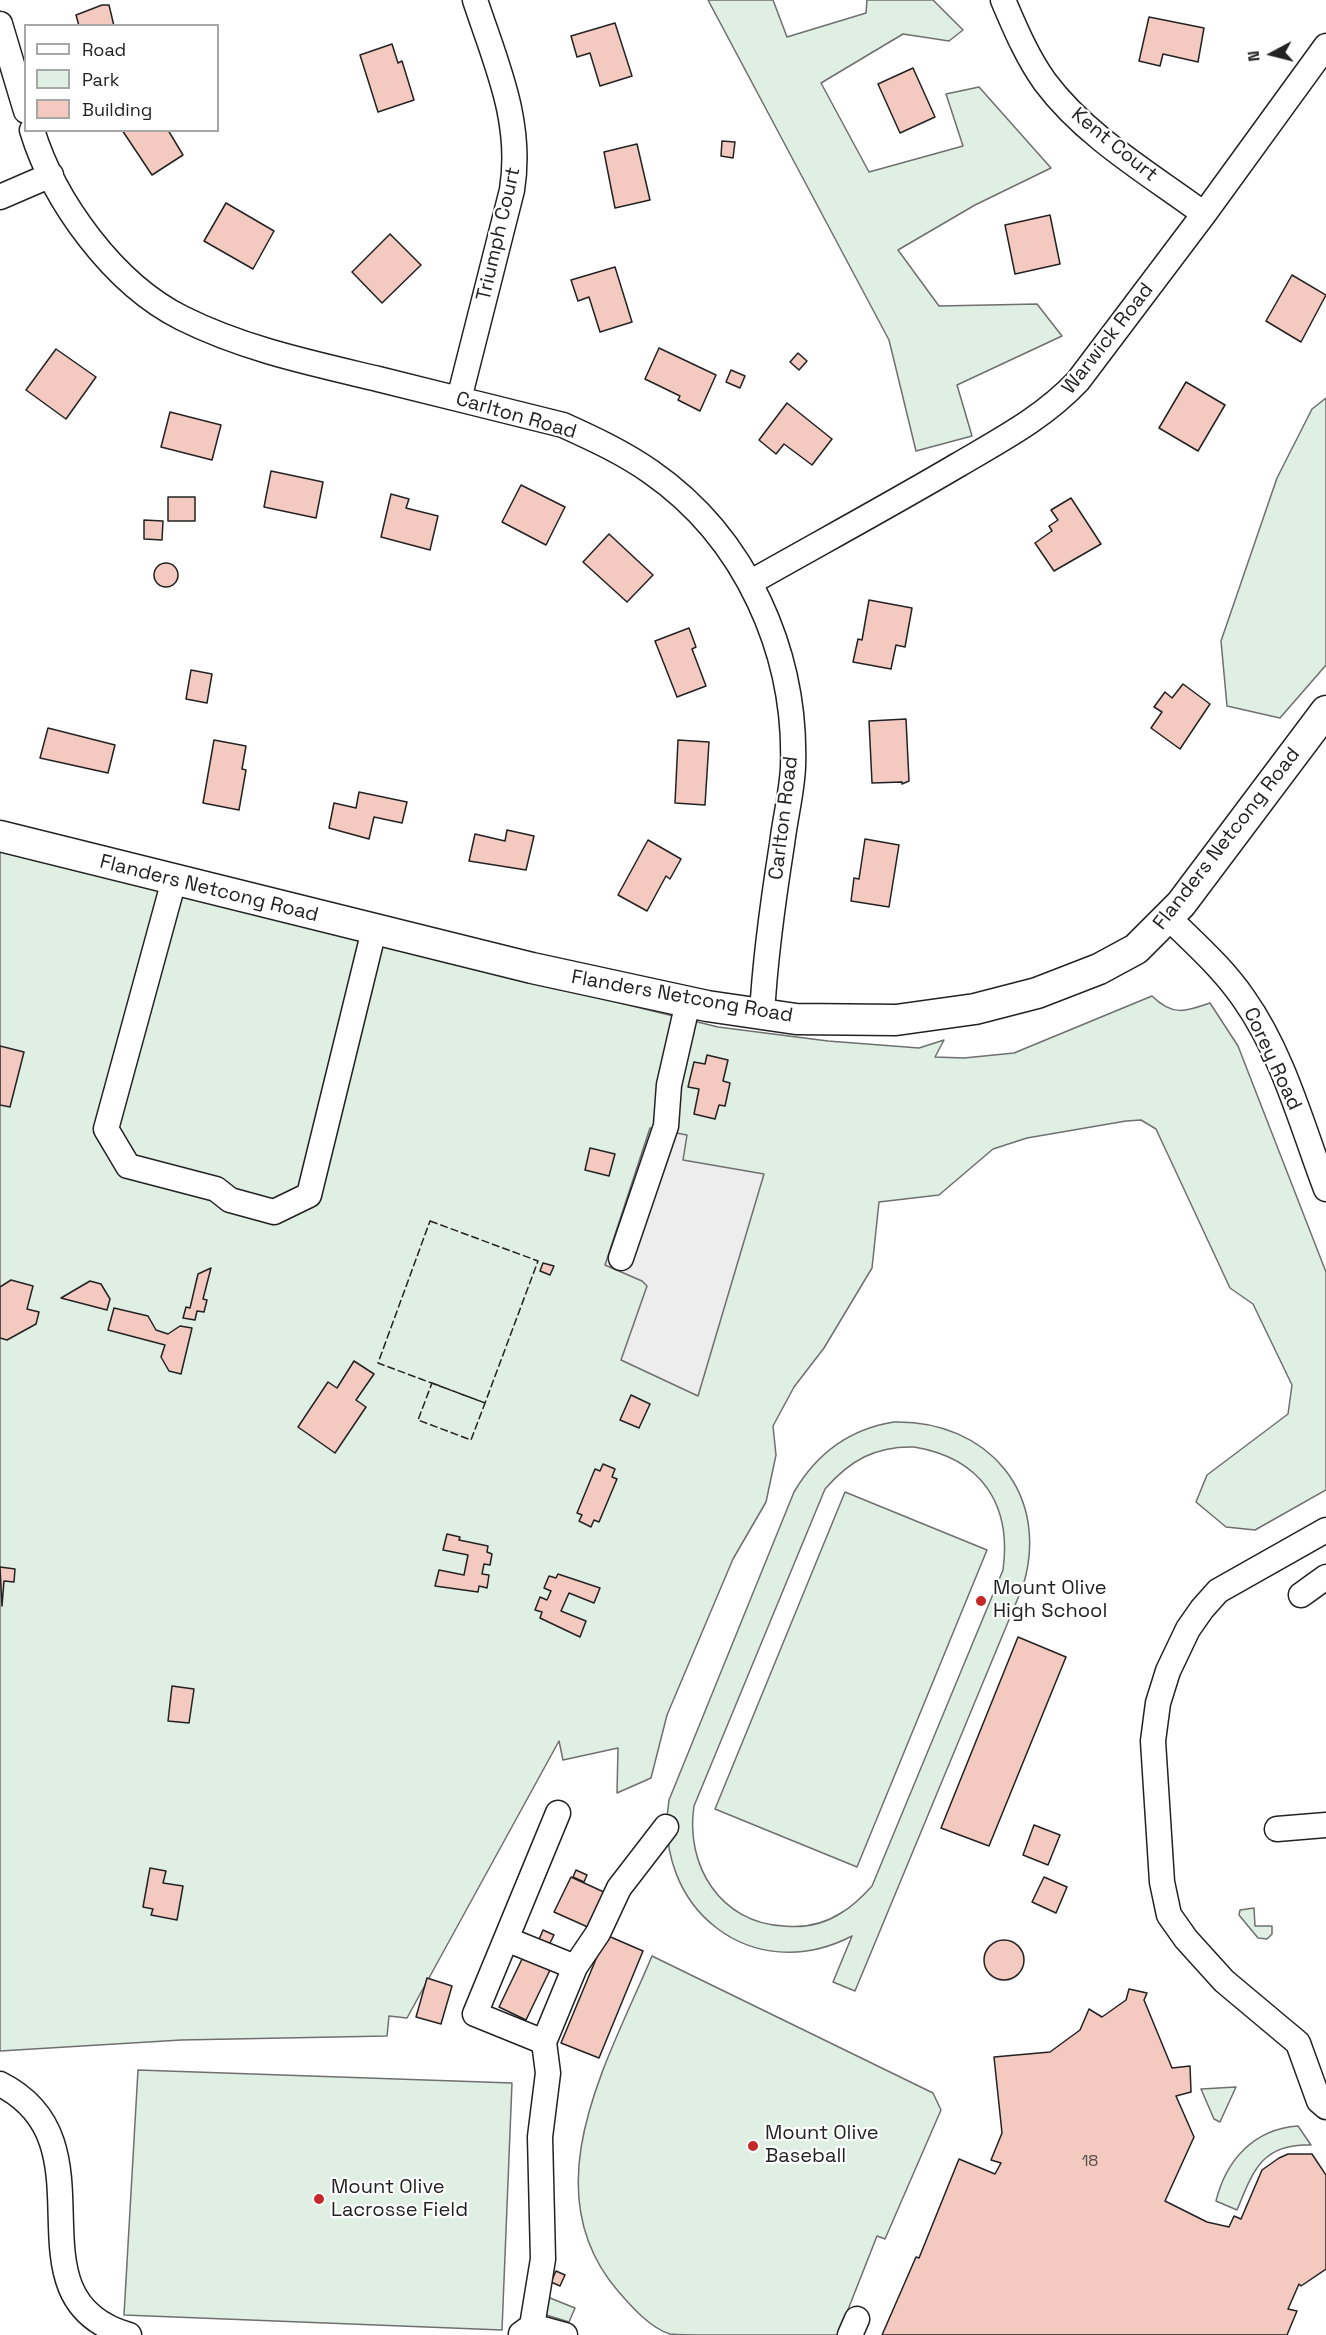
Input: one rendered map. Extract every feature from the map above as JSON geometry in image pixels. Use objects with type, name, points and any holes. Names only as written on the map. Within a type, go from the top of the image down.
[{"type":"main road","name":"Flanders Netcong Road","points":[[0,836],[555,974],[688,1002],[796,1019],[873,1021],[925,1017],[985,1006],[1048,989],[1107,965],[1136,949],[1169,918],[1326,711]]},
{"type":"street","name":"Triumph Court","points":[[459,399],[512,189],[516,157],[513,120],[475,0]]},
{"type":"street","name":"Kent Court","points":[[1003,0],[1029,56],[1045,81],[1071,113],[1102,139],[1204,214]]},
{"type":"street","points":[[0,24],[24,104]]},
{"type":"street","name":"Warwick Road","points":[[751,582],[1041,416],[1078,381],[1204,214],[1326,46]]},
{"type":"street","name":"Carlton Road","points":[[33,132],[65,205],[111,264],[180,317],[260,350],[563,426],[610,447],[652,472],[707,521],[751,582],[770,625],[784,671],[792,738],[793,768],[765,959],[762,1015]]},
{"type":"street","points":[[0,197],[51,175]]},
{"type":"street","points":[[174,880],[106,1129],[128,1166],[216,1189],[230,1200],[274,1212],[309,1195],[374,930]]},
{"type":"street","name":"Corey Road","points":[[1169,918],[1223,972],[1256,1017],[1282,1072],[1326,1189]]},
{"type":"street","points":[[621,1258],[666,1126],[669,1085],[688,1002]]},
{"type":"street","points":[[1326,1530],[1218,1591],[1202,1609],[1188,1629],[1168,1671],[1158,1703],[1153,1741],[1162,1882],[1169,1915],[1186,1939],[1224,1981],[1298,2043],[1319,2101],[1326,2107]]},
{"type":"street","points":[[1301,1595],[1326,1577]]},
{"type":"street","points":[[544,2042],[475,2014],[558,1813]]},
{"type":"street","points":[[1277,1829],[1326,1825]]},
{"type":"street","points":[[565,2335],[526,2330],[543,2259],[540,2137],[548,2073],[544,2042],[575,1967],[598,1933],[619,1888],[666,1827]]},
{"type":"street","points":[[506,1939],[575,1967]]},
{"type":"street","points":[[0,2084],[28,2104],[44,2125],[52,2143],[55,2172],[52,2249],[55,2266],[63,2286],[78,2306],[93,2320],[129,2335]]},
{"type":"green space","points":[[708,0],[773,0],[787,37],[866,13],[867,0],[933,0],[963,30],[949,41],[903,34],[821,83],[869,172],[963,146],[946,94],[979,87],[1051,168],[975,205],[898,250],[939,306],[1037,304],[1062,336],[957,385],[972,436],[916,451],[889,340]]},
{"type":"green space","points":[[1326,398],[1326,665],[1280,718],[1227,706],[1221,641],[1277,478],[1312,409]]},
{"type":"green space","points":[[0,851],[718,1027],[828,1041],[919,1048],[944,1040],[935,1057],[964,1058],[1014,1053],[1152,996],[1166,1007],[1179,1010],[1193,1009],[1210,1003],[1238,1046],[1326,1272],[1326,1490],[1255,1530],[1226,1527],[1196,1502],[1207,1475],[1288,1414],[1292,1385],[1253,1304],[1230,1288],[1156,1129],[1141,1120],[1126,1121],[1027,1138],[993,1149],[939,1195],[879,1202],[872,1268],[824,1348],[794,1387],[773,1426],[776,1455],[766,1502],[733,1559],[667,1715],[651,1778],[617,1793],[618,1748],[563,1760],[559,1741],[407,2018],[389,2016],[387,2036],[181,2040],[0,2051]]},
{"type":"green space","points":[[894,1422],[928,1425],[958,1434],[984,1449],[1004,1469],[1019,1493],[1028,1521],[1029,1552],[1023,1586],[855,1991],[833,1982],[852,1936],[815,1950],[779,1952],[746,1944],[717,1928],[693,1904],[676,1874],[668,1839],[669,1800],[794,1492],[813,1466],[836,1445],[863,1430]],"holes":[[[900,1447],[914,1447],[937,1453],[974,1473],[987,1488],[1002,1524],[1005,1546],[1003,1570],[872,1886],[858,1901],[834,1917],[821,1922],[806,1926],[784,1926],[761,1922],[742,1914],[725,1902],[712,1887],[695,1849],[694,1806],[825,1489],[844,1470],[876,1452]]]},
{"type":"green space","points":[[845,1492],[987,1550],[857,1867],[715,1809]]},
{"type":"green space","points":[[1254,1908],[1255,1926],[1272,1926],[1272,1934],[1267,1939],[1258,1938],[1239,1915],[1240,1910]]},
{"type":"green space","name":"Mount Olive Baseball","points":[[652,1956],[933,2093],[941,2110],[885,2239],[877,2236],[838,2335],[670,2334],[655,2327],[641,2316],[618,2291],[592,2252],[580,2210],[579,2167],[586,2124],[599,2080]]},
{"type":"green space","name":"Mount Olive Lacrosse Field","points":[[138,2070],[512,2083],[502,2330],[124,2315]]},
{"type":"green space","points":[[1236,2087],[1220,2122],[1214,2119],[1201,2089]]},
{"type":"green space","points":[[1298,2126],[1311,2145],[1294,2146],[1270,2154],[1248,2183],[1237,2210],[1216,2201],[1227,2172],[1244,2149],[1268,2133]]},
{"type":"green space","points":[[550,2298],[575,2308],[569,2322],[543,2314],[547,2299]]},
{"type":"shaded area","points":[[650,1128],[687,1135],[683,1160],[764,1174],[698,1396],[621,1360],[647,1286],[642,1281],[605,1265]]},
{"type":"building","points":[[102,5],[109,5],[114,24],[78,24],[76,15]]},
{"type":"building","points":[[1149,17],[1204,28],[1198,62],[1163,54],[1160,66],[1139,61]]},
{"type":"building","points":[[615,23],[632,76],[600,86],[590,53],[577,57],[571,36]]},
{"type":"building","points":[[392,44],[398,63],[402,61],[414,100],[378,112],[360,55]]},
{"type":"building","points":[[913,68],[935,117],[900,133],[878,84]]},
{"type":"building","points":[[123,132],[169,132],[183,155],[152,175]]},
{"type":"building","points":[[722,141],[735,142],[733,158],[721,156]]},
{"type":"building","points":[[637,144],[650,200],[615,208],[604,152]]},
{"type":"building","points":[[226,203],[274,231],[253,269],[204,241]]},
{"type":"building","points":[[1050,215],[1060,264],[1015,274],[1005,225]]},
{"type":"building","points":[[390,234],[421,265],[382,303],[352,272]]},
{"type":"building","points":[[615,267],[632,322],[600,332],[589,297],[578,301],[571,280]]},
{"type":"building","points":[[1292,275],[1326,295],[1301,342],[1266,321]]},
{"type":"building","points":[[659,348],[716,375],[700,411],[678,400],[680,396],[645,379]]},
{"type":"building","points":[[56,349],[96,377],[66,419],[26,390]]},
{"type":"building","points":[[798,353],[807,361],[799,370],[790,362]]},
{"type":"building","points":[[731,370],[745,376],[740,388],[726,382]]},
{"type":"building","points":[[1186,382],[1225,405],[1198,451],[1159,428]]},
{"type":"building","points":[[787,403],[832,439],[812,465],[784,444],[776,454],[759,440]]},
{"type":"building","points":[[170,412],[221,425],[212,460],[161,447]]},
{"type":"building","points":[[271,471],[323,482],[316,518],[264,507]]},
{"type":"building","points":[[521,485],[565,507],[546,545],[502,522]]},
{"type":"building","points":[[391,494],[409,499],[406,508],[438,516],[430,550],[381,537]]},
{"type":"building","points":[[168,497],[195,497],[195,521],[168,521]]},
{"type":"building","points":[[1071,498],[1101,544],[1054,571],[1035,543],[1052,531],[1049,526],[1058,520],[1051,510]]},
{"type":"building","points":[[144,520],[163,521],[162,540],[144,539]]},
{"type":"building","points":[[609,534],[653,575],[627,602],[583,562]]},
{"type":"building","points":[[166,563],[171,564],[177,570],[177,580],[171,586],[166,587],[161,586],[155,580],[154,575],[155,570],[161,564]]},
{"type":"building","points":[[869,600],[912,608],[905,647],[896,645],[891,669],[853,662],[858,639],[862,640]]},
{"type":"building","points":[[689,628],[696,647],[692,649],[706,686],[677,697],[655,641]]},
{"type":"building","points":[[191,670],[212,674],[207,703],[186,699]]},
{"type":"building","points":[[1183,684],[1210,704],[1180,749],[1151,728],[1162,712],[1154,707],[1165,692],[1172,698]]},
{"type":"building","points":[[906,719],[909,781],[902,784],[902,782],[872,783],[869,721]]},
{"type":"building","points":[[48,728],[115,745],[108,773],[40,758]]},
{"type":"building","points":[[214,740],[246,746],[242,769],[246,770],[239,810],[203,803]]},
{"type":"building","points":[[678,740],[709,742],[705,805],[675,803]]},
{"type":"building","points":[[359,792],[407,802],[402,823],[374,817],[369,839],[329,828],[334,803],[356,808]]},
{"type":"building","points":[[507,830],[534,836],[526,870],[469,861],[475,834],[505,841]]},
{"type":"building","points":[[865,839],[899,845],[889,907],[851,901],[854,878],[859,879]]},
{"type":"building","points":[[648,840],[681,859],[670,879],[666,876],[647,911],[618,895]]},
{"type":"building","points":[[0,1046],[24,1052],[10,1107],[0,1105]]},
{"type":"building","points":[[707,1055],[728,1060],[723,1081],[730,1083],[725,1106],[719,1105],[715,1119],[694,1114],[699,1089],[688,1087],[694,1062],[705,1064]]},
{"type":"building","points":[[590,1148],[615,1154],[609,1176],[585,1170]]},
{"type":"building","points":[[543,1263],[554,1266],[550,1275],[540,1271]]},
{"type":"building","points":[[211,1268],[203,1299],[207,1300],[204,1312],[197,1311],[195,1320],[183,1318],[186,1307],[190,1308],[198,1274]]},
{"type":"building","points":[[11,1280],[33,1286],[27,1309],[39,1312],[36,1324],[7,1340],[0,1338],[0,1287]]},
{"type":"building","points":[[90,1281],[101,1284],[110,1299],[107,1310],[61,1298]]},
{"type":"building","points":[[114,1308],[148,1316],[156,1330],[168,1334],[180,1326],[192,1328],[181,1374],[169,1371],[161,1357],[165,1345],[108,1330]]},
{"type":"building","points":[[354,1361],[374,1374],[356,1400],[366,1407],[335,1453],[298,1427],[328,1382],[337,1388]]},
{"type":"building","points":[[631,1395],[650,1404],[639,1428],[620,1420]]},
{"type":"building","points":[[603,1464],[615,1469],[612,1477],[617,1479],[599,1522],[594,1520],[591,1527],[579,1521],[582,1515],[577,1513],[595,1469],[600,1471]]},
{"type":"building","points":[[447,1534],[460,1537],[459,1540],[488,1546],[487,1552],[492,1554],[490,1565],[484,1564],[482,1574],[489,1575],[487,1588],[479,1586],[478,1592],[435,1586],[439,1570],[464,1575],[468,1555],[443,1550]]},
{"type":"building","points":[[0,1567],[15,1569],[14,1582],[4,1581],[2,1606]]},
{"type":"building","points":[[558,1574],[600,1588],[594,1603],[569,1593],[561,1611],[586,1621],[580,1637],[540,1618],[542,1612],[535,1610],[540,1597],[547,1600],[551,1591],[544,1588],[549,1576],[556,1578]]},
{"type":"building","points":[[1018,1637],[1066,1657],[989,1846],[941,1828]]},
{"type":"building","points":[[172,1686],[194,1689],[189,1723],[168,1721]]},
{"type":"building","points":[[1034,1825],[1060,1835],[1048,1865],[1023,1855]]},
{"type":"building","points":[[150,1868],[166,1871],[163,1883],[183,1886],[177,1920],[151,1915],[153,1909],[143,1907]]},
{"type":"building","points":[[576,1870],[587,1875],[584,1882],[573,1877]]},
{"type":"building","points":[[571,1877],[606,1893],[590,1928],[554,1912]]},
{"type":"building","points":[[1044,1877],[1067,1887],[1056,1913],[1032,1902]]},
{"type":"building","points":[[543,1930],[554,1935],[548,1947],[538,1942]]},
{"type":"building","points":[[606,1935],[643,1951],[599,2058],[561,2043]]},
{"type":"building","points":[[1004,1940],[1018,1946],[1024,1960],[1018,1974],[1004,1980],[990,1974],[984,1960],[990,1946]]},
{"type":"building","points":[[524,1955],[551,1968],[526,2020],[499,2007]]},
{"type":"building","points":[[427,1978],[452,1986],[441,2024],[416,2017]]},
{"type":"building","points":[[1129,1989],[1147,1993],[1144,2000],[1172,2068],[1190,2066],[1191,2092],[1176,2096],[1194,2137],[1165,2201],[1207,2222],[1229,2227],[1234,2216],[1241,2219],[1262,2170],[1279,2158],[1288,2154],[1312,2154],[1326,2175],[1326,2269],[1301,2286],[1299,2284],[1288,2309],[1297,2311],[1287,2335],[882,2335],[916,2257],[919,2258],[959,2159],[995,2174],[1001,2163],[991,2160],[1002,2133],[994,2057],[1050,2052],[1080,2030],[1089,2009],[1102,2017],[1126,2000]]},
{"type":"building","points":[[556,2271],[565,2275],[560,2286],[551,2282]]},
{"type":"fence","points":[[430,1221],[538,1261],[485,1403],[378,1363],[430,1221]]},
{"type":"fence","points":[[432,1383],[485,1403],[471,1440],[418,1420],[432,1383]]},
{"type":"place","name":"Mount Olive High School","points":[[981,1601]]},
{"type":"place","name":"Mount Olive Baseball","points":[[753,2146]]},
{"type":"place","name":"Mount Olive Lacrosse Field","points":[[319,2199]]}]
